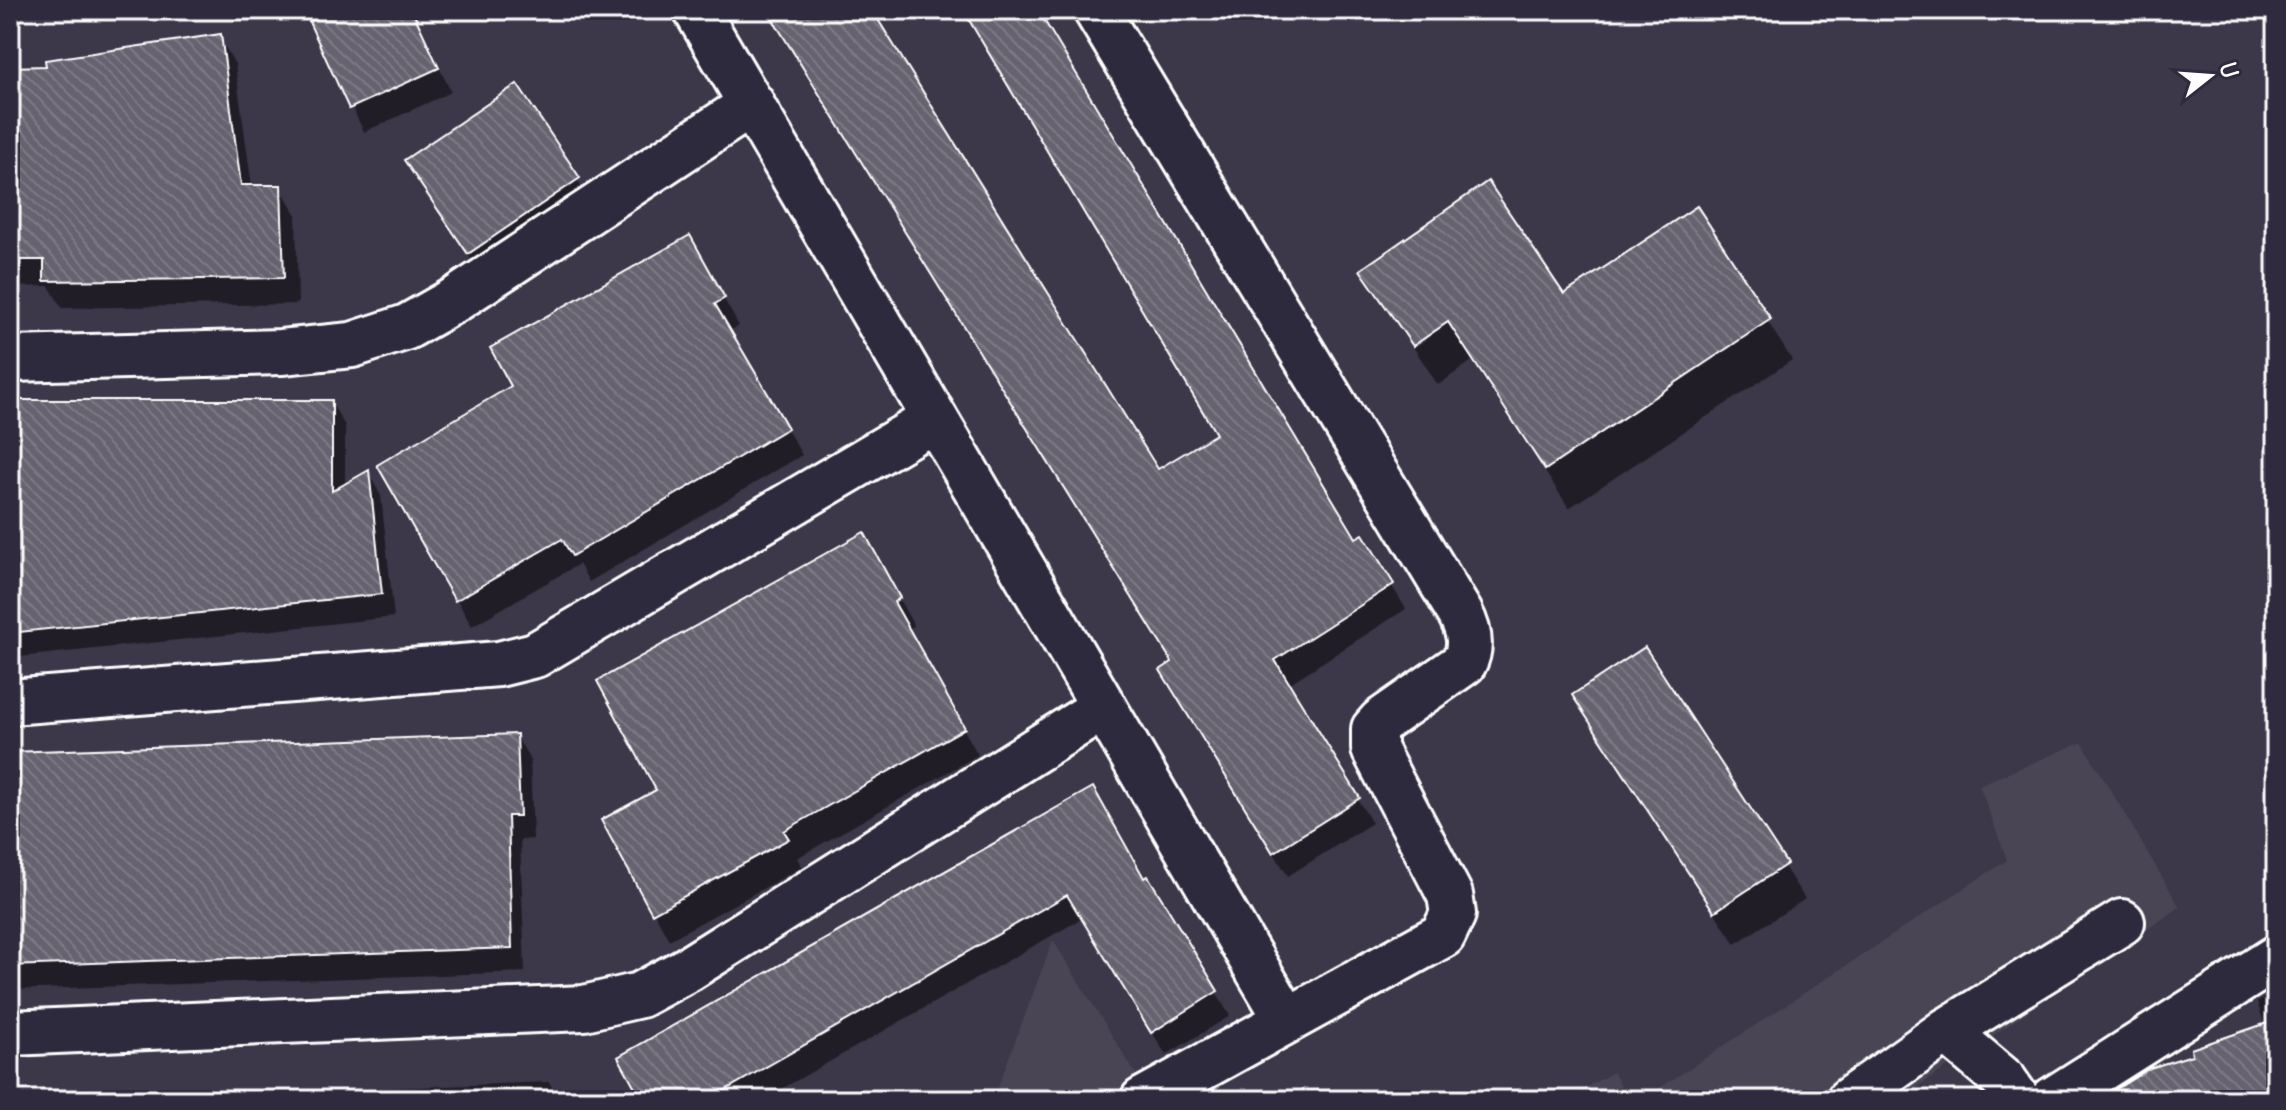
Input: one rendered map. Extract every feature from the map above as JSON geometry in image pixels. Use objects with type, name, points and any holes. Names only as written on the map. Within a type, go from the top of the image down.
[{"type":"street","points":[[696,10],[1287,1020]]},
{"type":"street","points":[[1096,10],[1460,613],[1470,638],[1464,663],[1381,721],[1372,734],[1374,749],[1450,895],[1451,923],[1434,942],[1143,1100]]},
{"type":"street","points":[[10,359],[281,352],[352,345],[407,327],[458,298],[752,104]]},
{"type":"street","points":[[10,702],[499,664],[535,655],[935,419]]},
{"type":"street","points":[[10,1033],[584,1008],[640,995],[688,969],[1104,707]]},
{"type":"street","points":[[1849,1100],[1946,1031],[2122,922]]},
{"type":"street","points":[[2052,1100],[2276,958]]},
{"type":"street","points":[[1946,1031],[2004,1080],[2018,1100]]},
{"type":"shaded area","points":[[2082,742],[2180,907],[1899,1100],[1641,1100],[2007,860],[1979,785]]},
{"type":"shaded area","points":[[1053,940],[1152,1100],[993,1100]]},
{"type":"shaded area","points":[[1613,1072],[1629,1100],[1564,1100]]},
{"type":"building","points":[[334,10],[412,10],[439,68],[349,109],[309,22]]},
{"type":"building","points":[[767,10],[872,10],[1158,469],[1216,434],[963,10],[1038,10],[1356,538],[1363,534],[1394,584],[1275,660],[1360,798],[1273,853],[1160,670],[1172,662]]},
{"type":"building","points":[[221,34],[241,185],[281,185],[284,278],[44,281],[44,260],[10,260],[10,67],[46,66],[45,60]]},
{"type":"building","points":[[517,84],[580,178],[468,254],[404,160]]},
{"type":"building","points":[[1488,181],[1564,294],[1697,206],[1771,319],[1545,470],[1448,322],[1413,346],[1360,270]]},
{"type":"building","points":[[690,235],[725,298],[715,304],[788,428],[572,556],[562,539],[455,601],[377,465],[511,386],[490,348]]},
{"type":"building","points":[[10,400],[332,400],[332,491],[369,470],[382,594],[10,633]]},
{"type":"building","points":[[864,532],[900,598],[894,602],[965,728],[784,831],[789,839],[652,914],[601,820],[656,790],[597,681]]},
{"type":"building","points":[[1645,647],[1787,864],[1714,912],[1572,695]]},
{"type":"building","points":[[517,734],[520,816],[508,816],[512,948],[10,966],[10,752]]},
{"type":"building","points":[[1093,787],[1144,878],[1148,876],[1218,991],[1151,1033],[1067,895],[708,1100],[642,1100],[618,1057]]},
{"type":"building","points":[[2276,1020],[2276,1100],[2099,1100],[2150,1068],[2192,1055],[2191,1049]]}]
